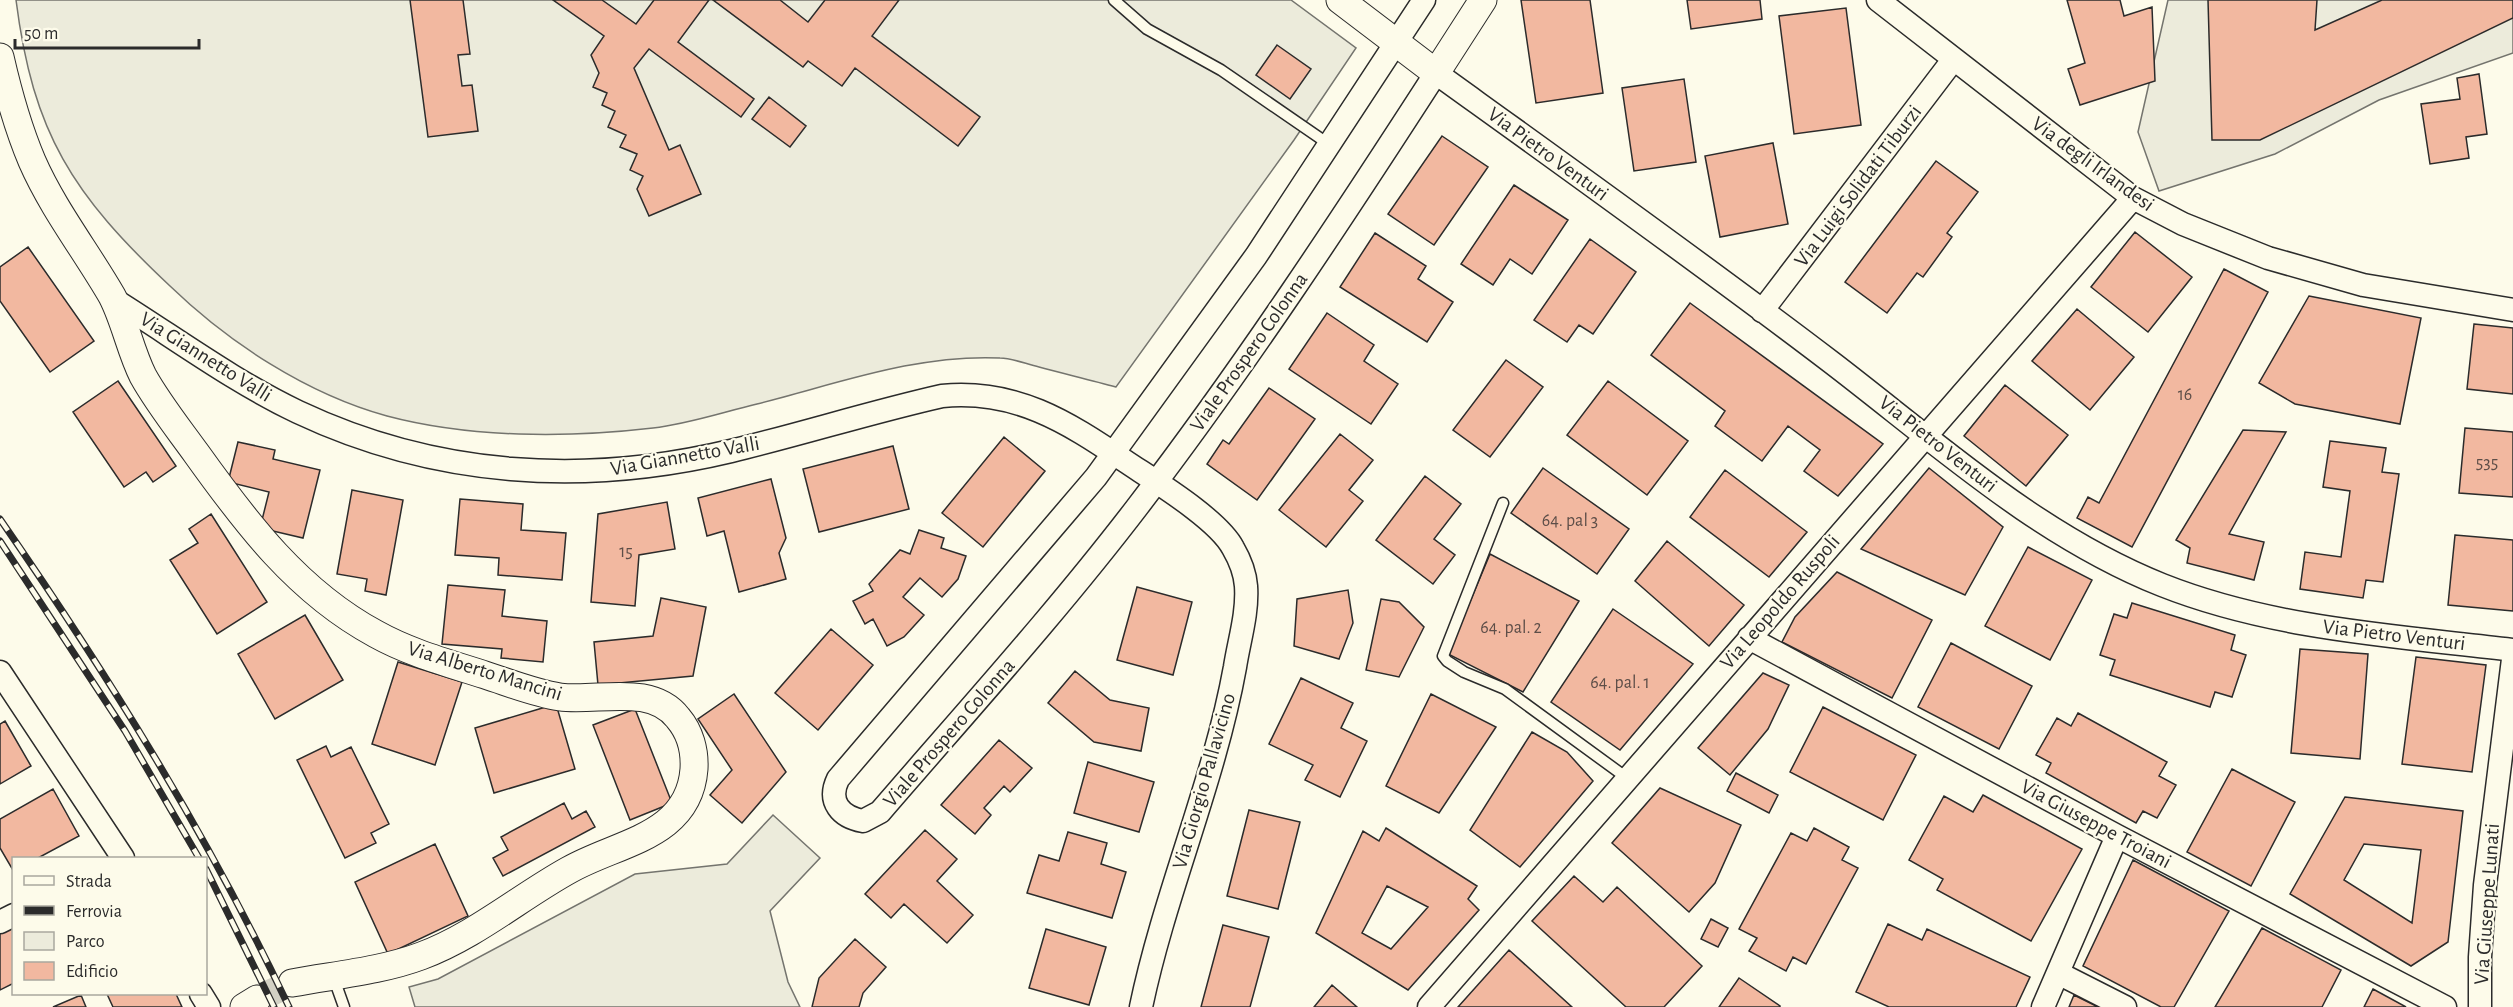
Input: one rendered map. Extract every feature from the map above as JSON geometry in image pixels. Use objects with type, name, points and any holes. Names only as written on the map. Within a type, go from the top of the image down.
[{"type":"street","points":[[1340,0],[1436,73]]},
{"type":"street","name":"Viale Prospero Colonna","points":[[1424,0],[1256,256],[1114,453],[980,615],[838,779],[833,797],[836,806],[845,816],[863,821],[880,812],[1021,649],[1156,482],[1299,283],[1483,0]]},
{"type":"street","name":"Via degli Irlandesi","points":[[1878,0],[2133,198],[2204,234],[2312,271],[2384,290],[2513,309]]},
{"type":"street","name":"Via Giannetto Valli","points":[[0,57],[14,110],[33,163],[113,298],[245,383],[296,411],[358,438],[437,460],[539,471],[640,467],[729,451],[916,402],[963,394],[996,396],[1026,404],[1058,419],[1156,482]]},
{"type":"street","name":"Via Luigi Solidati Tiburzi","points":[[1762,311],[1953,60]]},
{"type":"street","name":"Via Pietro Venturi","points":[[1436,73],[1762,311],[2025,512],[2096,556],[2161,585],[2233,609],[2300,623],[2513,650]]},
{"type":"street","name":"Via Leopoldo Ruspoli","points":[[1429,1007],[1925,434],[2133,198]]},
{"type":"street","name":"Via Alberto Mancini","points":[[113,298],[138,366],[158,399],[252,530],[317,593],[365,628],[393,643],[533,691],[569,698],[634,697],[656,701],[677,716],[692,745],[694,773],[688,796],[676,816],[656,832],[578,865],[489,921],[435,951],[401,963],[292,983]]},
{"type":"street","name":"Via Giorgio Pallavicino","points":[[1142,1007],[1178,872],[1225,721],[1245,604],[1243,569],[1233,546],[1216,526],[1156,482]]},
{"type":"street","name":"Via Giuseppe Troiani","points":[[1749,638],[2117,836],[2445,1007]]},
{"type":"street","name":"Via Giuseppe Lunati","points":[[2480,1007],[2480,957],[2485,885],[2513,659]]},
{"type":"street","points":[[0,672],[8,703],[120,857]]},
{"type":"street","points":[[2043,1007],[2117,836]]},
{"type":"street","points":[[2058,972],[2125,1007]]},
{"type":"lane","points":[[1114,0],[1147,28],[1221,70],[1330,145]]},
{"type":"lane","points":[[1503,503],[1443,656],[1444,659],[1464,672],[1505,689],[1627,778]]},
{"type":"lane","points":[[333,976],[344,1007]]},
{"type":"green space","points":[[16,0],[1291,0],[1356,48],[1294,140],[1116,387],[1009,359],[969,358],[877,372],[705,418],[666,426],[587,433],[519,434],[451,429],[387,416],[357,406],[299,380],[271,364],[243,346],[193,307],[107,222],[83,191],[63,159],[47,125],[34,88]]},
{"type":"green space","points":[[2168,0],[2513,0],[2513,53],[2379,100],[2275,154],[2159,191],[2138,132]]},
{"type":"green space","points":[[773,815],[820,858],[770,911],[788,982],[800,1007],[415,1007],[409,987],[438,979],[635,874],[727,864]]},
{"type":"building","points":[[410,0],[463,0],[470,54],[458,55],[462,86],[472,85],[478,131],[428,137]]},
{"type":"building","points":[[553,0],[602,0],[636,24],[654,0],[709,0],[678,42],[754,99],[741,117],[649,49],[634,68],[669,150],[680,145],[701,194],[649,216],[637,189],[643,176],[630,170],[637,154],[620,147],[626,135],[608,127],[615,111],[602,105],[607,93],[593,87],[599,73],[591,55],[604,36]]},
{"type":"building","points":[[713,0],[780,0],[808,22],[825,0],[899,0],[872,36],[980,117],[958,146],[855,68],[842,86],[808,61],[803,67]]},
{"type":"building","points":[[1521,0],[1590,0],[1603,93],[1536,103]]},
{"type":"building","points":[[1687,0],[1760,0],[1762,19],[1691,29]]},
{"type":"building","points":[[2067,0],[2120,0],[2124,16],[2152,7],[2155,81],[2080,105],[2068,69],[2085,63]]},
{"type":"building","points":[[2208,0],[2317,0],[2315,30],[2382,0],[2513,0],[2513,18],[2260,140],[2212,140]]},
{"type":"building","points":[[1846,8],[1861,125],[1794,134],[1779,16]]},
{"type":"building","points":[[1277,45],[1311,69],[1290,99],[1256,75]]},
{"type":"building","points":[[2479,74],[2487,134],[2466,137],[2469,158],[2430,164],[2421,104],[2460,99],[2457,78]]},
{"type":"building","points":[[1684,79],[1696,162],[1634,171],[1622,88]]},
{"type":"building","points":[[769,97],[806,126],[790,147],[752,119]]},
{"type":"building","points":[[1442,136],[1488,167],[1434,245],[1388,214]]},
{"type":"building","points":[[1773,143],[1788,224],[1720,237],[1705,156]]},
{"type":"building","points":[[1936,161],[1978,192],[1947,233],[1952,237],[1923,277],[1917,273],[1887,313],[1845,282]]},
{"type":"building","points":[[1514,185],[1568,220],[1532,274],[1510,259],[1493,285],[1461,264]]},
{"type":"building","points":[[2135,232],[2192,277],[2148,332],[2091,287]]},
{"type":"building","points":[[1375,233],[1426,266],[1418,279],[1453,302],[1427,342],[1340,287]]},
{"type":"building","points":[[1590,239],[1636,272],[1593,334],[1579,325],[1567,342],[1534,320]]},
{"type":"building","points":[[28,247],[94,341],[50,372],[0,301],[0,267]]},
{"type":"building","points":[[2224,269],[2268,292],[2132,547],[2077,518],[2088,497],[2099,503]]},
{"type":"building","points":[[2309,296],[2421,318],[2400,424],[2295,404],[2259,383]]},
{"type":"building","points":[[1690,303],[1883,444],[1838,496],[1804,471],[1820,450],[1788,426],[1762,461],[1715,426],[1725,411],[1651,355]]},
{"type":"building","points":[[2077,309],[2134,357],[2090,410],[2032,361]]},
{"type":"building","points":[[1327,313],[1374,345],[1364,361],[1398,384],[1371,424],[1289,369]]},
{"type":"building","points":[[2474,324],[2513,328],[2513,394],[2467,389]]},
{"type":"building","points":[[1506,360],[1543,387],[1490,457],[1453,430]]},
{"type":"building","points":[[118,381],[176,466],[153,482],[146,472],[124,487],[73,412]]},
{"type":"building","points":[[1608,381],[1688,441],[1647,495],[1567,435]]},
{"type":"building","points":[[2005,385],[2068,435],[2026,486],[1964,436]]},
{"type":"building","points":[[1269,388],[1315,419],[1257,500],[1207,464],[1223,440],[1229,444]]},
{"type":"building","points":[[2465,428],[2513,432],[2513,497],[2459,493]]},
{"type":"building","points":[[2243,430],[2286,432],[2229,534],[2264,542],[2254,580],[2187,563],[2190,548],[2176,540]]},
{"type":"building","points":[[1340,434],[1373,460],[1349,490],[1363,501],[1326,547],[1279,510]]},
{"type":"building","points":[[1004,437],[1045,471],[983,547],[942,513]]},
{"type":"building","points":[[2330,441],[2386,448],[2382,472],[2399,474],[2383,582],[2366,580],[2363,598],[2300,589],[2305,552],[2341,557],[2350,491],[2323,487]]},
{"type":"building","points":[[238,442],[275,450],[273,459],[320,470],[303,538],[260,528],[269,492],[228,482]]},
{"type":"building","points":[[893,446],[909,509],[819,532],[803,469]]},
{"type":"building","points":[[1543,468],[1629,529],[1597,574],[1511,513]]},
{"type":"building","points":[[1929,468],[2003,527],[1965,595],[1861,549]]},
{"type":"building","points":[[1725,470],[1807,532],[1769,577],[1690,517]]},
{"type":"building","points":[[1425,476],[1461,504],[1434,539],[1455,555],[1433,584],[1376,540]]},
{"type":"building","points":[[771,479],[786,538],[779,553],[786,579],[739,592],[724,531],[707,536],[698,498]]},
{"type":"building","points":[[352,490],[403,500],[386,595],[365,591],[367,579],[337,574]]},
{"type":"building","points":[[460,499],[523,504],[521,530],[566,533],[562,580],[498,575],[499,558],[455,555]]},
{"type":"building","points":[[667,502],[675,549],[639,555],[635,606],[591,602],[598,514]]},
{"type":"building","points":[[211,514],[267,602],[217,634],[170,560],[198,543],[189,529]]},
{"type":"building","points":[[919,530],[944,538],[941,548],[966,556],[958,579],[942,597],[920,578],[903,597],[924,615],[904,637],[887,646],[873,619],[865,624],[853,601],[873,591],[869,584],[900,550],[910,554]]},
{"type":"building","points":[[2455,535],[2513,540],[2513,611],[2448,605]]},
{"type":"building","points":[[1667,541],[1744,605],[1709,646],[1635,581]]},
{"type":"building","points":[[2028,547],[2092,580],[2050,660],[1985,626]]},
{"type":"building","points":[[1490,554],[1579,601],[1523,692],[1448,654]]},
{"type":"building","points":[[1837,572],[1932,620],[1892,698],[1782,642],[1795,617]]},
{"type":"building","points":[[448,585],[505,590],[502,616],[547,621],[543,662],[501,658],[502,649],[442,644]]},
{"type":"building","points":[[1137,587],[1192,602],[1173,675],[1117,660]]},
{"type":"building","points":[[1348,590],[1353,623],[1339,659],[1294,646],[1297,599]]},
{"type":"building","points":[[661,598],[706,607],[693,676],[598,685],[594,642],[653,636]]},
{"type":"building","points":[[1381,599],[1399,602],[1424,627],[1399,677],[1366,670]]},
{"type":"building","points":[[2132,603],[2235,635],[2231,650],[2246,655],[2232,697],[2215,692],[2210,707],[2110,675],[2115,660],[2100,655],[2114,614],[2127,618]]},
{"type":"building","points":[[1613,609],[1693,664],[1620,750],[1551,702]]},
{"type":"building","points":[[305,615],[343,680],[275,719],[238,654]]},
{"type":"building","points":[[831,629],[873,665],[818,730],[775,693]]},
{"type":"building","points":[[1951,643],[2032,686],[1999,749],[1918,707]]},
{"type":"building","points":[[2300,649],[2368,654],[2360,759],[2291,753]]},
{"type":"building","points":[[2416,657],[2486,665],[2472,772],[2402,764]]},
{"type":"building","points":[[398,662],[462,682],[435,765],[372,744]]},
{"type":"building","points":[[1075,671],[1110,700],[1149,708],[1141,751],[1094,742],[1048,703]]},
{"type":"building","points":[[1763,673],[1789,685],[1768,729],[1730,775],[1698,748]]},
{"type":"building","points":[[1301,678],[1353,703],[1341,728],[1367,741],[1340,797],[1305,780],[1313,765],[1269,744]]},
{"type":"building","points":[[734,694],[786,772],[742,823],[710,795],[732,770],[698,719]]},
{"type":"building","points":[[1431,694],[1496,727],[1439,813],[1386,786]]},
{"type":"building","points":[[556,704],[575,769],[494,793],[475,728]]},
{"type":"building","points":[[1823,707],[1916,755],[1883,820],[1790,772]]},
{"type":"building","points":[[635,709],[672,803],[630,820],[593,725]]},
{"type":"building","points":[[2078,713],[2167,762],[2159,776],[2176,785],[2157,818],[2143,811],[2136,823],[2046,773],[2051,763],[2036,755],[2057,718],[2071,726]]},
{"type":"building","points":[[5,721],[31,766],[0,784],[0,724]]},
{"type":"building","points":[[1532,732],[1567,752],[1593,781],[1520,867],[1470,830]]},
{"type":"building","points":[[999,740],[1032,768],[1010,792],[1004,786],[984,808],[991,815],[975,834],[941,805]]},
{"type":"building","points":[[326,746],[331,757],[351,747],[389,824],[371,833],[376,843],[345,858],[297,760]]},
{"type":"building","points":[[1088,762],[1154,782],[1139,832],[1074,813]]},
{"type":"building","points":[[2232,769],[2295,802],[2251,886],[2187,852]]},
{"type":"building","points":[[1736,773],[1778,795],[1769,813],[1727,791]]},
{"type":"building","points":[[1660,788],[1741,825],[1715,883],[1689,912],[1612,843]]},
{"type":"building","points":[[53,789],[79,836],[40,857],[12,857],[12,869],[0,848],[0,819]]},
{"type":"building","points":[[1983,795],[2082,849],[2031,941],[1937,890],[1943,879],[1909,860],[1944,796],[1973,812]]},
{"type":"building","points":[[2345,797],[2463,811],[2448,942],[2411,966],[2290,894]],"holes":[[[2364,844],[2421,850],[2412,923],[2344,880]]]},
{"type":"building","points":[[564,803],[572,819],[586,811],[595,827],[503,876],[493,858],[508,850],[501,837]]},
{"type":"building","points":[[1249,810],[1300,822],[1278,909],[1227,896]]},
{"type":"building","points":[[1386,828],[1477,886],[1468,899],[1479,910],[1408,990],[1316,933],[1363,831],[1379,841]],"holes":[[[1387,886],[1428,907],[1391,949],[1362,933]]]},
{"type":"building","points":[[1814,828],[1849,847],[1842,860],[1858,868],[1806,964],[1793,957],[1786,971],[1749,951],[1757,938],[1739,929],[1791,833],[1807,841]]},
{"type":"building","points":[[925,830],[957,859],[937,881],[973,915],[947,943],[904,904],[891,918],[865,894]]},
{"type":"building","points":[[1068,832],[1107,843],[1101,864],[1126,872],[1112,918],[1027,893],[1039,855],[1059,861]]},
{"type":"building","points":[[435,844],[468,916],[388,954],[355,882]]},
{"type":"building","points":[[2133,860],[2229,911],[2174,1007],[2161,1007],[2083,966]]},
{"type":"building","points":[[1574,876],[1603,902],[1617,887],[1702,966],[1664,1007],[1626,1007],[1532,921]]},
{"type":"building","points":[[1711,919],[1728,928],[1718,947],[1701,939]]},
{"type":"building","points":[[1888,924],[1922,940],[1927,929],[2030,977],[2016,1007],[1889,1007],[1856,992]]},
{"type":"building","points":[[12,925],[12,984],[0,990],[0,930]]},
{"type":"building","points":[[1223,925],[1269,937],[1250,1007],[1201,1007]]},
{"type":"building","points":[[2262,928],[2341,970],[2322,1007],[2215,1007]]},
{"type":"building","points":[[1046,929],[1106,947],[1089,1005],[1029,988]]},
{"type":"building","points":[[855,939],[886,967],[863,993],[859,1007],[812,1007],[819,978]]},
{"type":"building","points":[[1509,950],[1572,1007],[1458,1007]]},
{"type":"building","points":[[1739,978],[1780,1006],[1780,1007],[1719,1007]]},
{"type":"building","points":[[1332,985],[1357,1007],[1314,1007]]},
{"type":"building","points":[[2373,989],[2406,1007],[2364,1007]]},
{"type":"building","points":[[81,995],[86,1007],[53,1007]]},
{"type":"building","points":[[107,995],[176,995],[182,1007],[113,1007]]},
{"type":"building","points":[[2074,995],[2098,1007],[2069,1007]]},
{"type":"tunnel","points":[[257,999],[292,983]]},
{"type":"railway","points":[[0,519],[79,637],[155,757],[225,880],[289,1007]]},
{"type":"railway","points":[[0,541],[125,731],[198,857]]},
{"type":"railway","points":[[207,871],[274,1007]]}]
